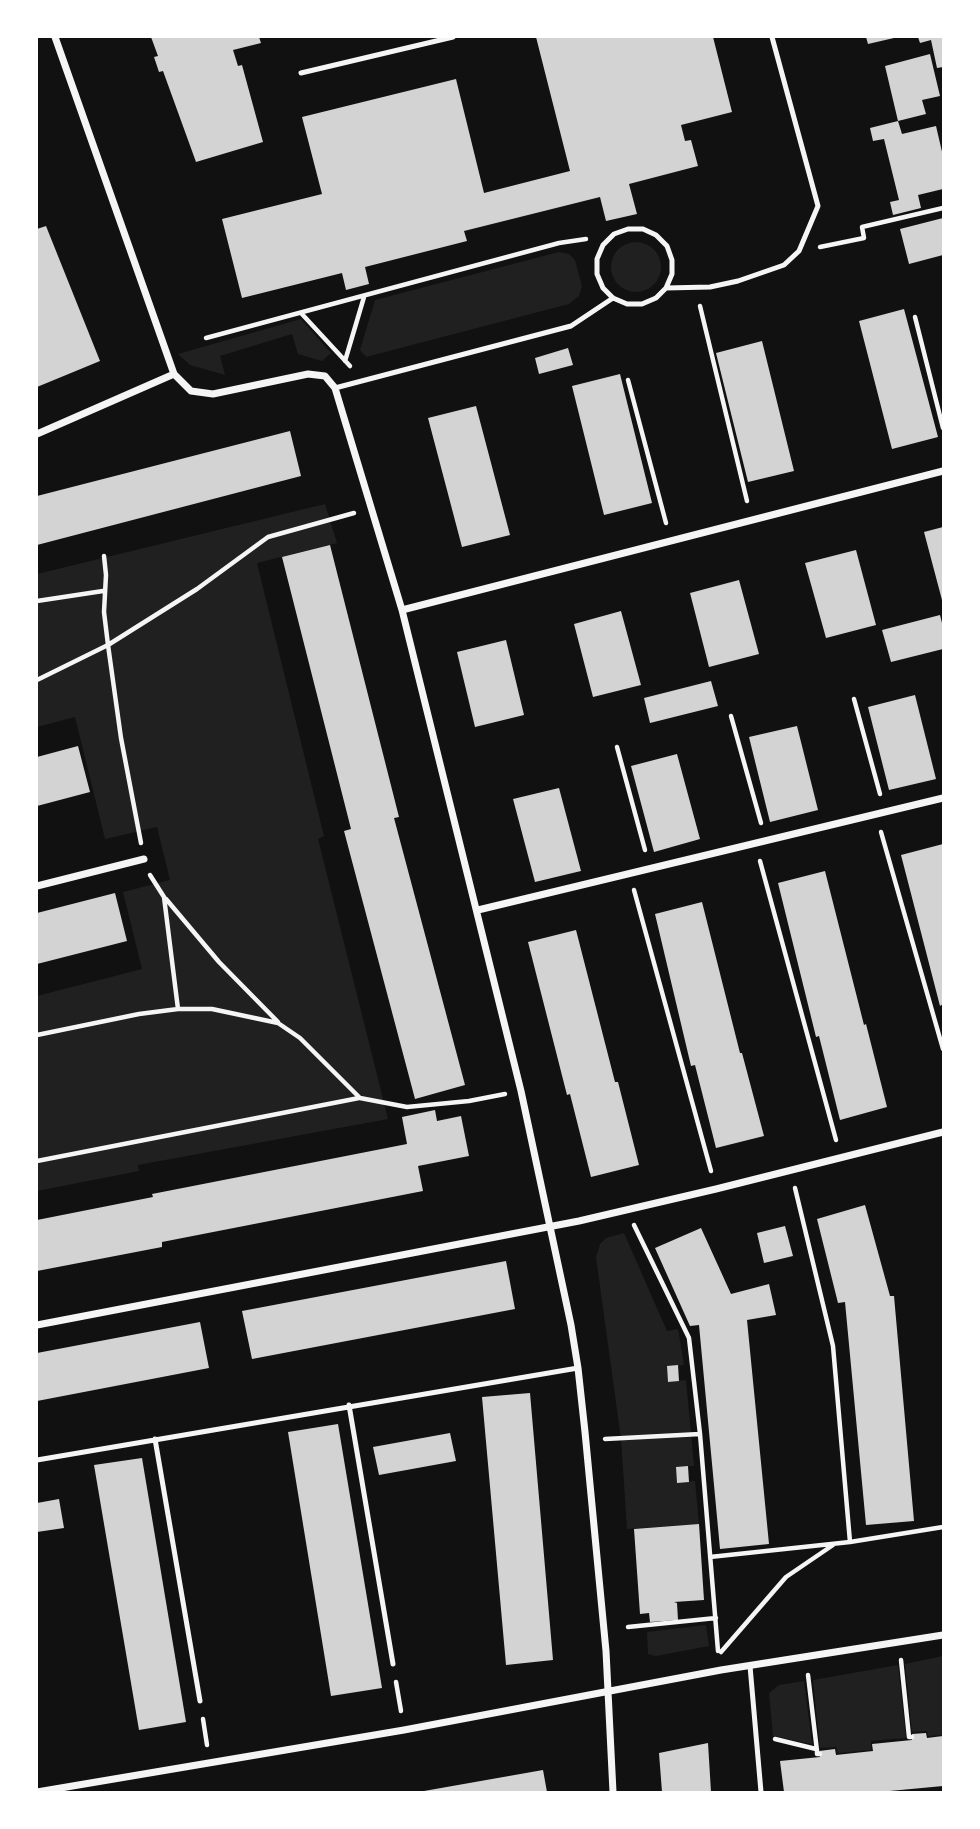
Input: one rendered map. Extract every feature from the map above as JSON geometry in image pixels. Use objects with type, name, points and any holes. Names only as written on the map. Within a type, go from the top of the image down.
[{"type":"street","points":[[55,37],[174,374],[191,391],[213,394],[308,374],[325,376],[335,388],[402,610],[478,910],[522,1091],[578,1368],[606,1651],[613,1792]]},
{"type":"street","points":[[37,434],[174,374]]},
{"type":"street","points":[[402,610],[943,471]]},
{"type":"street","points":[[478,910],[943,798]]},
{"type":"street","points":[[37,886],[144,859]]},
{"type":"street","points":[[37,1325],[549,1227],[716,1189],[943,1132]]},
{"type":"street","points":[[37,1792],[84,1788],[750,1666],[943,1635]]},
{"type":"lane","points":[[302,72],[453,37]]},
{"type":"lane","points":[[666,288],[695,288],[738,281],[784,265],[799,251],[818,206],[772,37]]},
{"type":"lane","points":[[628,229],[643,229],[656,235],[667,246],[672,260],[672,274],[666,288],[656,298],[642,304],[627,303],[614,298],[603,288],[597,274],[597,259],[603,245],[614,234],[628,229]]},
{"type":"lane","points":[[335,388],[571,326],[614,298]]},
{"type":"lane","points":[[37,1460],[578,1368]]},
{"type":"lane","points":[[349,1405],[393,1664]]},
{"type":"lane","points":[[155,1439],[200,1701]]},
{"type":"lane","points":[[750,1666],[761,1792]]},
{"type":"path","points":[[799,251],[864,238],[862,227],[943,208]]},
{"type":"path","points":[[206,338],[559,243],[614,234]]},
{"type":"path","points":[[695,288],[752,520]]},
{"type":"path","points":[[345,360],[364,296]]},
{"type":"path","points":[[301,313],[361,381]]},
{"type":"path","points":[[915,317],[943,428]]},
{"type":"path","points":[[628,380],[671,541]]},
{"type":"path","points":[[37,680],[108,645],[197,589],[268,537],[372,509]]},
{"type":"path","points":[[104,556],[106,575],[103,591],[108,645],[121,738],[144,859],[152,879],[219,962],[278,1023],[300,1038],[360,1098]]},
{"type":"path","points":[[37,601],[103,591]]},
{"type":"path","points":[[854,699],[880,813],[943,1049]]},
{"type":"path","points":[[731,716],[765,841]]},
{"type":"path","points":[[617,747],[650,868]]},
{"type":"path","points":[[755,843],[841,1157]]},
{"type":"path","points":[[629,873],[716,1189]]},
{"type":"path","points":[[164,897],[178,1009]]},
{"type":"path","points":[[37,1035],[139,1014],[178,1009],[212,1009],[278,1023]]},
{"type":"path","points":[[37,1161],[360,1098],[407,1107],[469,1101],[522,1091]]},
{"type":"path","points":[[790,1170],[833,1346],[850,1542]]},
{"type":"path","points":[[627,1210],[689,1338],[719,1655],[786,1577],[834,1544]]},
{"type":"path","points":[[621,1438],[700,1434]]},
{"type":"path","points":[[710,1557],[850,1542],[943,1527]]},
{"type":"path","points":[[628,1627],[716,1618]]},
{"type":"path","points":[[901,1664],[909,1737],[912,1737]]},
{"type":"path","points":[[774,1739],[818,1751],[809,1681]]},
{"type":"path","points":[[396,1684],[404,1730]]},
{"type":"shaded area","points":[[636,242],[654,249],[661,267],[654,285],[636,292],[618,285],[611,267],[618,249]]},
{"type":"shaded area","points":[[559,252],[569,254],[575,260],[582,286],[579,296],[569,304],[366,357],[360,350],[375,300]]},
{"type":"shaded area","points":[[301,319],[331,353],[322,361],[298,354],[292,334],[220,356],[225,375],[190,365],[178,354]]},
{"type":"shaded area","points":[[325,504],[337,543],[257,563],[324,836],[318,839],[388,1119],[138,1165],[139,1171],[37,1191],[37,996],[142,969],[123,892],[170,880],[157,827],[105,839],[75,717],[37,727],[37,574]]},
{"type":"shaded area","points":[[624,1233],[667,1331],[678,1329],[684,1365],[667,1367],[668,1382],[686,1380],[694,1466],[676,1467],[677,1482],[695,1481],[699,1524],[627,1529],[621,1439],[596,1257],[600,1244],[606,1238]]},
{"type":"shaded area","points":[[706,1625],[709,1646],[656,1656],[648,1654],[647,1632]]},
{"type":"shaded area","points":[[943,1656],[943,1735],[928,1736],[927,1731],[912,1732],[905,1664]]},
{"type":"shaded area","points":[[898,1665],[906,1738],[871,1741],[871,1750],[838,1753],[836,1747],[820,1748],[813,1680]]},
{"type":"shaded area","points":[[804,1681],[812,1744],[773,1736],[769,1693],[779,1685]]},
{"type":"building","points":[[151,37],[259,37],[261,43],[233,50],[238,66],[242,65],[263,142],[196,162],[163,71],[159,72],[154,57],[158,56]]},
{"type":"building","points":[[536,37],[713,37],[732,112],[681,125],[685,141],[691,140],[698,166],[629,184],[637,214],[606,221],[600,197],[464,231],[467,241],[365,267],[369,284],[346,290],[342,273],[242,298],[222,219],[322,194],[302,117],[456,79],[484,193],[570,171]]},
{"type":"building","points":[[866,37],[894,37],[894,38],[868,44]]},
{"type":"building","points":[[918,37],[943,37],[943,67],[937,68],[931,40],[920,43]]},
{"type":"building","points":[[930,54],[940,96],[922,100],[926,114],[898,121],[885,66]]},
{"type":"building","points":[[898,121],[902,134],[936,126],[943,156],[943,189],[918,195],[921,208],[893,215],[890,202],[899,200],[884,139],[873,141],[870,128]]},
{"type":"building","points":[[943,218],[943,255],[909,264],[900,229]]},
{"type":"building","points":[[46,226],[100,361],[37,387],[37,229]]},
{"type":"building","points":[[904,309],[938,437],[892,449],[859,321]]},
{"type":"building","points":[[762,341],[794,471],[748,482],[716,353]]},
{"type":"building","points":[[568,348],[573,365],[539,374],[535,358]]},
{"type":"building","points":[[620,374],[652,503],[604,515],[572,386]]},
{"type":"building","points":[[476,406],[510,535],[462,547],[428,418]]},
{"type":"building","points":[[290,431],[301,476],[37,545],[37,496]]},
{"type":"building","points":[[943,527],[943,600],[942,600],[924,532]]},
{"type":"building","points":[[330,545],[399,817],[394,818],[465,1085],[415,1099],[344,831],[351,829],[282,557]]},
{"type":"building","points":[[856,550],[876,625],[826,638],[805,563]]},
{"type":"building","points":[[739,580],[759,654],[709,667],[690,593]]},
{"type":"building","points":[[621,611],[641,685],[593,697],[574,624]]},
{"type":"building","points":[[940,615],[943,649],[891,662],[882,630]]},
{"type":"building","points":[[506,640],[524,715],[475,727],[457,652]]},
{"type":"building","points":[[711,681],[718,706],[650,723],[644,698]]},
{"type":"building","points":[[915,695],[936,779],[889,790],[868,707]]},
{"type":"building","points":[[797,726],[818,810],[770,822],[749,737]]},
{"type":"building","points":[[78,746],[90,792],[37,806],[37,757]]},
{"type":"building","points":[[677,754],[700,839],[654,852],[631,766]]},
{"type":"building","points":[[559,788],[581,871],[535,882],[513,799]]},
{"type":"building","points":[[943,844],[943,1004],[940,1006],[901,855]]},
{"type":"building","points":[[825,871],[887,1107],[840,1120],[819,1036],[816,1037],[778,883]]},
{"type":"building","points":[[115,893],[127,941],[37,964],[37,913]]},
{"type":"building","points":[[702,902],[764,1136],[716,1148],[695,1065],[691,1066],[655,914]]},
{"type":"building","points":[[576,930],[639,1165],[591,1177],[528,942]]},
{"type":"building","points":[[435,1110],[437,1121],[461,1116],[469,1156],[418,1166],[423,1191],[162,1242],[162,1247],[37,1271],[37,1220],[153,1197],[152,1194],[407,1144],[402,1117]]},
{"type":"building","points":[[865,1205],[890,1296],[894,1296],[914,1521],[866,1525],[845,1302],[838,1303],[817,1219]]},
{"type":"building","points":[[785,1226],[793,1256],[764,1263],[757,1233]]},
{"type":"building","points":[[701,1228],[731,1294],[769,1284],[776,1315],[747,1320],[769,1544],[720,1549],[699,1325],[690,1326],[655,1248]]},
{"type":"building","points":[[506,1261],[515,1309],[252,1359],[242,1311]]},
{"type":"building","points":[[200,1322],[209,1368],[37,1401],[37,1353]]},
{"type":"building","points":[[678,1365],[679,1381],[668,1382],[667,1366]]},
{"type":"building","points":[[530,1393],[553,1660],[506,1665],[482,1397]]},
{"type":"building","points":[[338,1424],[382,1688],[331,1696],[288,1432]]},
{"type":"building","points":[[450,1433],[456,1461],[379,1475],[373,1447]]},
{"type":"building","points":[[142,1458],[186,1722],[139,1730],[94,1465]]},
{"type":"building","points":[[688,1466],[689,1482],[677,1483],[676,1467]]},
{"type":"building","points":[[59,1499],[64,1528],[37,1532],[37,1503]]},
{"type":"building","points":[[699,1524],[704,1600],[674,1602],[677,1603],[678,1620],[650,1622],[649,1613],[640,1614],[634,1529]]},
{"type":"building","points":[[926,1733],[927,1738],[943,1736],[943,1786],[879,1792],[784,1792],[780,1761],[820,1757],[819,1751],[835,1749],[836,1755],[873,1751],[872,1744],[912,1740],[912,1734]]},
{"type":"building","points":[[708,1743],[711,1792],[662,1792],[659,1753]]},
{"type":"building","points":[[543,1770],[547,1792],[424,1792],[424,1791]]}]
